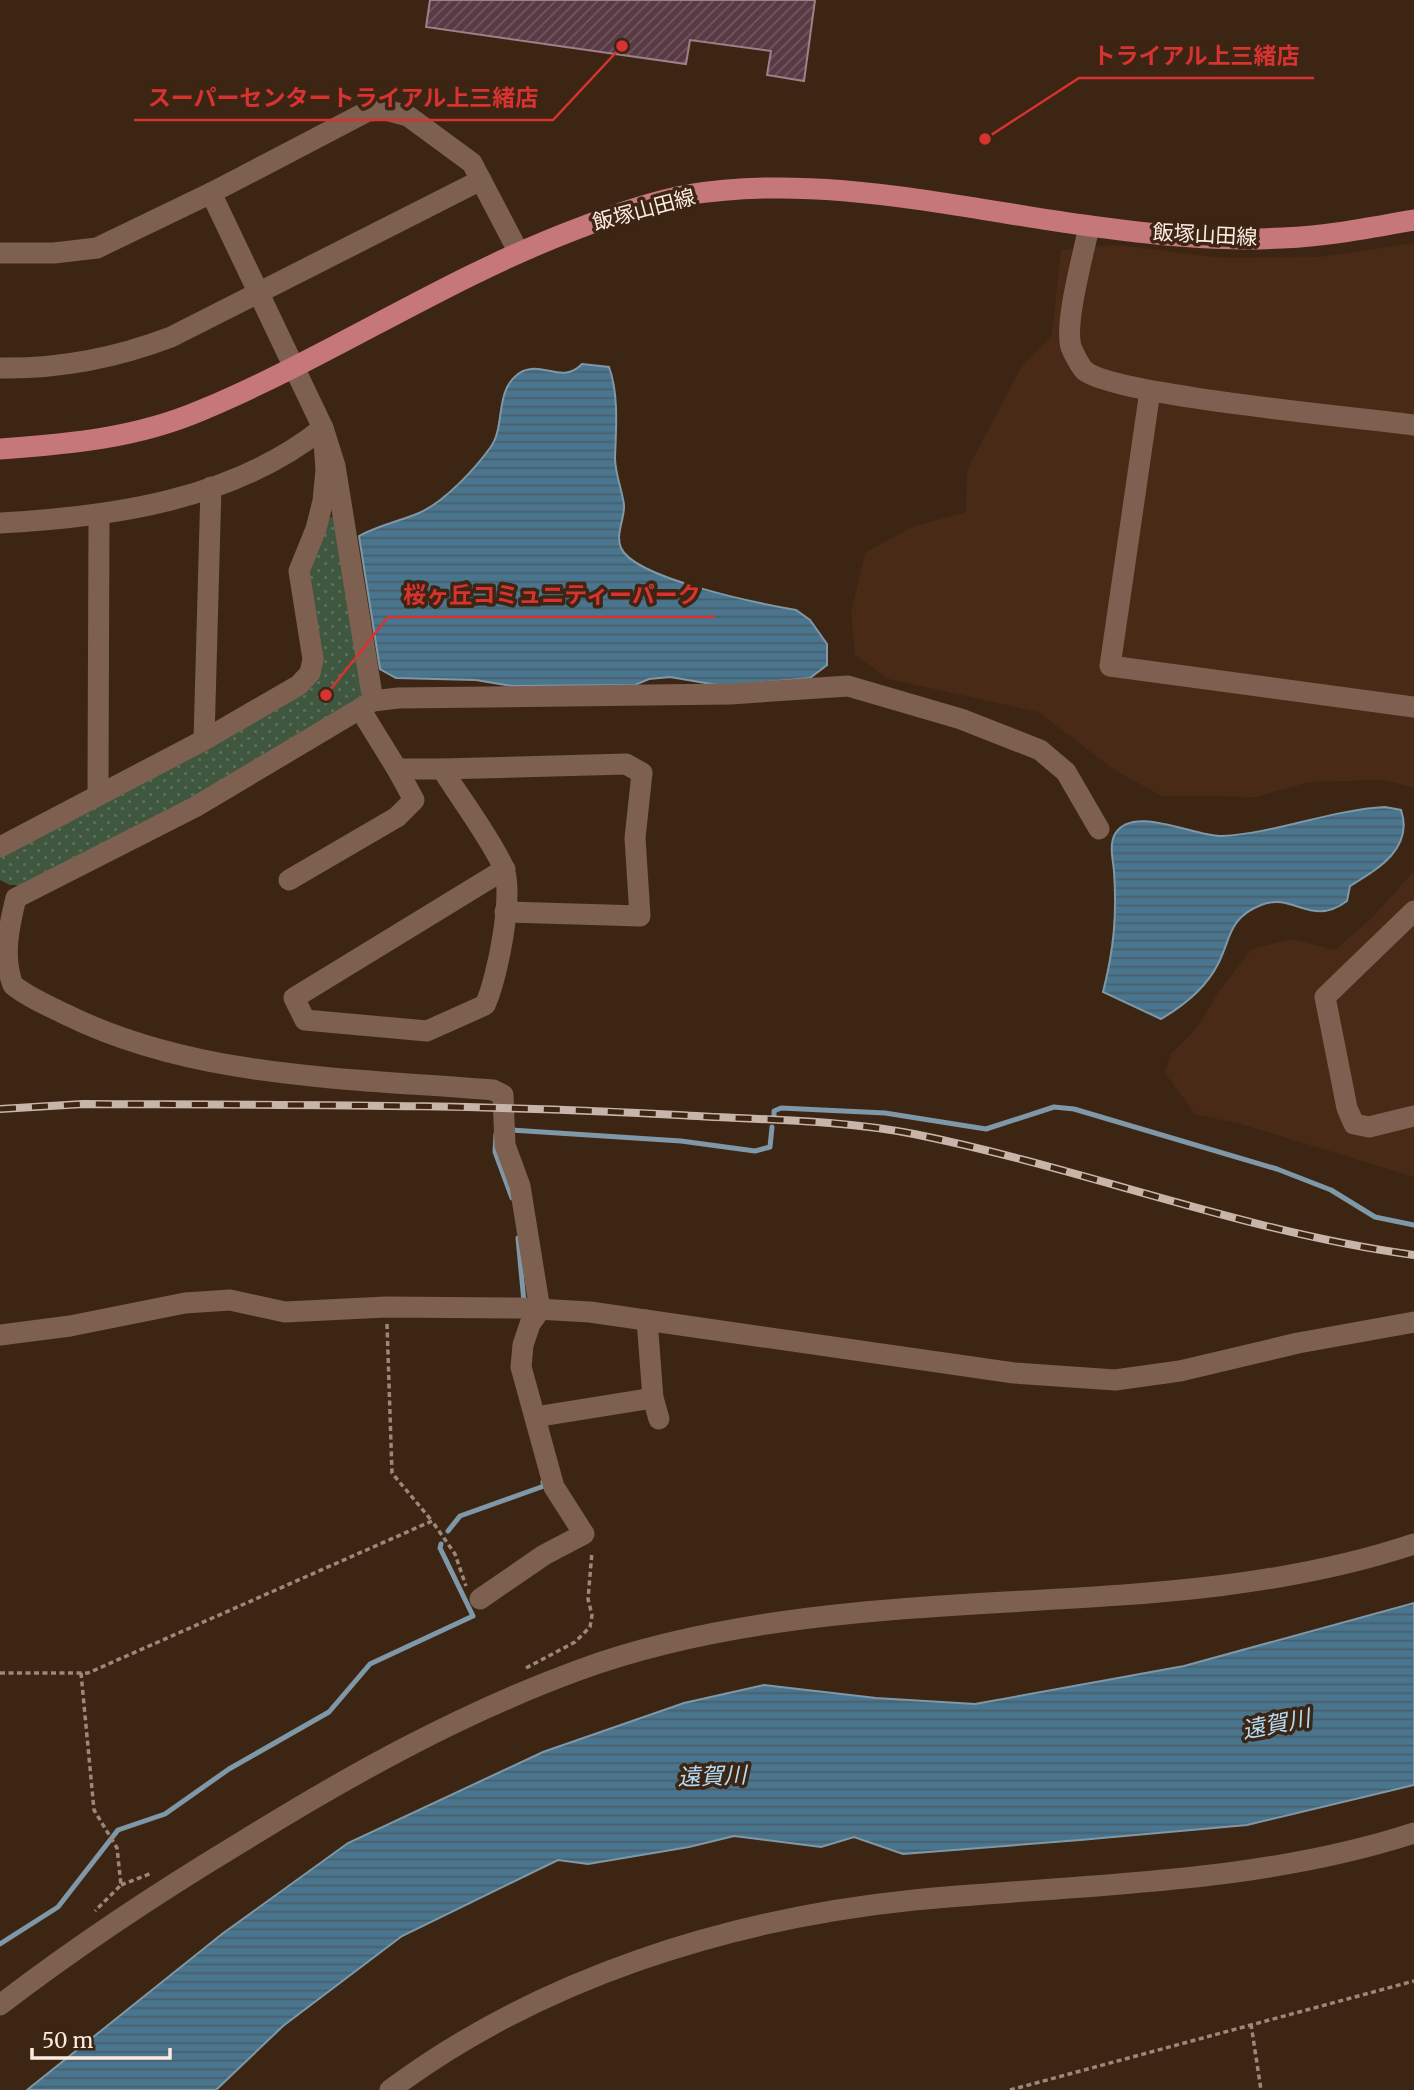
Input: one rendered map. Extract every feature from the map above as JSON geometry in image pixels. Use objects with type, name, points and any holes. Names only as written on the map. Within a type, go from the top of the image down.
[{"type":"main road","name":"飯塚山田線","points":[[0,449],[88,443],[138,432],[200,411],[295,367],[518,251],[611,216],[686,195],[768,187],[850,192],[1089,226],[1195,236],[1280,239],[1340,233],[1414,220]]},
{"type":"street","points":[[0,253],[54,253],[97,248],[211,194],[368,111],[386,110],[408,116],[471,163],[518,251]]},
{"type":"street","points":[[0,368],[78,363],[126,354],[171,337],[481,180]]},
{"type":"street","points":[[211,194],[323,428],[335,466],[366,705],[414,800],[397,817],[289,880]]},
{"type":"street","points":[[1089,226],[1072,313],[1071,346],[1084,370],[1100,378],[1150,391],[1414,425]]},
{"type":"street","points":[[1150,391],[1110,666],[1414,707]]},
{"type":"street","points":[[0,523],[99,516],[155,505],[211,487],[300,447],[323,428]]},
{"type":"street","points":[[0,847],[97,793],[204,740],[299,685],[310,673],[313,659],[299,571],[316,529],[323,501],[326,470],[323,428]]},
{"type":"street","points":[[204,740],[211,487]]},
{"type":"street","points":[[97,793],[99,516]]},
{"type":"street","points":[[480,1599],[544,1555],[584,1534],[554,1487],[521,1367],[523,1345],[530,1324],[520,1186],[505,1133],[503,1096],[494,1090],[288,1074],[142,1044],[86,1024],[6,985],[8,894],[195,807],[366,705],[730,694],[848,686],[961,719],[1040,750],[1066,772],[1099,829]]},
{"type":"street","points":[[397,769],[626,764],[642,773],[635,838],[639,916],[505,912]]},
{"type":"street","points":[[442,769],[505,869],[505,912],[495,983],[485,1005],[428,1031],[305,1020],[295,998],[505,869]]},
{"type":"street","points":[[1414,911],[1325,997],[1347,1108],[1354,1124],[1369,1127],[1414,1116]]},
{"type":"street","points":[[0,1335],[70,1326],[185,1303],[230,1300],[285,1312],[386,1307],[529,1309],[590,1312],[1014,1373],[1115,1380],[1180,1371],[1323,1338],[1414,1322]]},
{"type":"street","points":[[647,1320],[653,1398],[659,1419]]},
{"type":"street","points":[[536,1417],[653,1398]]},
{"type":"street","points":[[0,2005],[144,1902],[291,1811],[460,1718],[582,1669],[727,1630],[853,1613],[1205,1588],[1304,1572],[1414,1545]]},
{"type":"street","points":[[390,2090],[498,2020],[590,1979],[671,1949],[796,1919],[913,1900],[1030,1893],[1244,1870],[1383,1843],[1414,1833]]},
{"type":"path","points":[[386,1307],[392,1473],[432,1521],[455,1554],[467,1590],[480,1599]]},
{"type":"path","points":[[0,1673],[88,1673],[432,1521]]},
{"type":"path","points":[[523,1670],[575,1642],[590,1627],[592,1615],[588,1599],[592,1552],[584,1534]]},
{"type":"path","points":[[81,1673],[94,1810],[113,1841],[121,1867],[121,1885],[93,1913]]},
{"type":"path","points":[[1010,2090],[1414,1981]]},
{"type":"path","points":[[1251,2024],[1261,2090]]},
{"type":"shaded area","points":[[1414,243],[1414,788],[1385,780],[1309,782],[1256,797],[1162,796],[1116,771],[1038,712],[889,679],[855,655],[851,613],[865,553],[912,527],[966,512],[967,470],[1022,366],[1052,335],[1061,250],[1116,245],[1223,258],[1320,257]]},
{"type":"shaded area","points":[[1414,871],[1414,1177],[1238,1123],[1196,1115],[1165,1073],[1171,1054],[1197,1028],[1219,991],[1252,949],[1291,939],[1335,950],[1372,918]]},
{"type":"green space","points":[[334,517],[364,688],[357,703],[231,777],[23,885],[10,885],[0,880],[0,854],[311,684],[305,574],[324,518]]},
{"type":"water","points":[[582,364],[609,367],[612,377],[616,412],[615,464],[624,505],[619,537],[621,548],[631,559],[649,570],[674,580],[729,596],[796,610],[810,620],[827,644],[827,665],[810,678],[723,686],[670,677],[649,679],[635,685],[512,686],[476,680],[396,678],[380,669],[359,536],[429,508],[467,475],[495,440],[506,390],[518,374],[535,369],[566,373]]},
{"type":"water","points":[[1385,807],[1401,810],[1404,823],[1398,846],[1382,865],[1350,886],[1347,901],[1323,911],[1273,902],[1250,910],[1236,923],[1218,964],[1207,981],[1186,1002],[1161,1019],[1103,992],[1115,917],[1112,843],[1115,834],[1124,825],[1150,822],[1222,836],[1263,831],[1344,812]]},
{"type":"water","name":"遠賀川","points":[[1414,1603],[1414,1785],[1247,1825],[1080,1840],[903,1854],[854,1837],[821,1847],[734,1836],[689,1847],[588,1864],[558,1860],[402,1936],[283,2026],[216,2090],[27,2090],[222,1934],[348,1843],[543,1752],[684,1703],[764,1685],[876,1698],[975,1704],[1184,1666]]},
{"type":"building","points":[[430,0],[815,0],[804,81],[767,75],[771,51],[690,40],[686,64],[426,27]]},
{"type":"waterway","points":[[774,1116],[774,1111],[781,1108],[885,1113],[986,1129],[1054,1107],[1074,1109],[1277,1169],[1331,1190],[1375,1217],[1414,1225]]},
{"type":"waterway","points":[[511,1130],[681,1141],[755,1151],[770,1147],[772,1127]]},
{"type":"waterway","points":[[496,1134],[495,1152],[512,1198]]},
{"type":"waterway","points":[[518,1238],[524,1302]]},
{"type":"waterway","points":[[448,1531],[460,1516],[544,1486],[543,1482]]},
{"type":"waterway","points":[[0,1944],[58,1907],[118,1830],[165,1814],[229,1769],[329,1712],[370,1664],[473,1616],[440,1548],[441,1544]]},
{"type":"railway","points":[[0,1109],[83,1104],[455,1107],[604,1111],[856,1125],[977,1148],[1288,1231],[1414,1255]]},
{"type":"place","name":"スーパーセンタートライアル上三緒店","points":[[622,46]]},
{"type":"place","name":"トライアル上三緒店","points":[[985,139]]},
{"type":"place","name":"桜ヶ丘コミュニティーパーク","points":[[326,695]]}]
